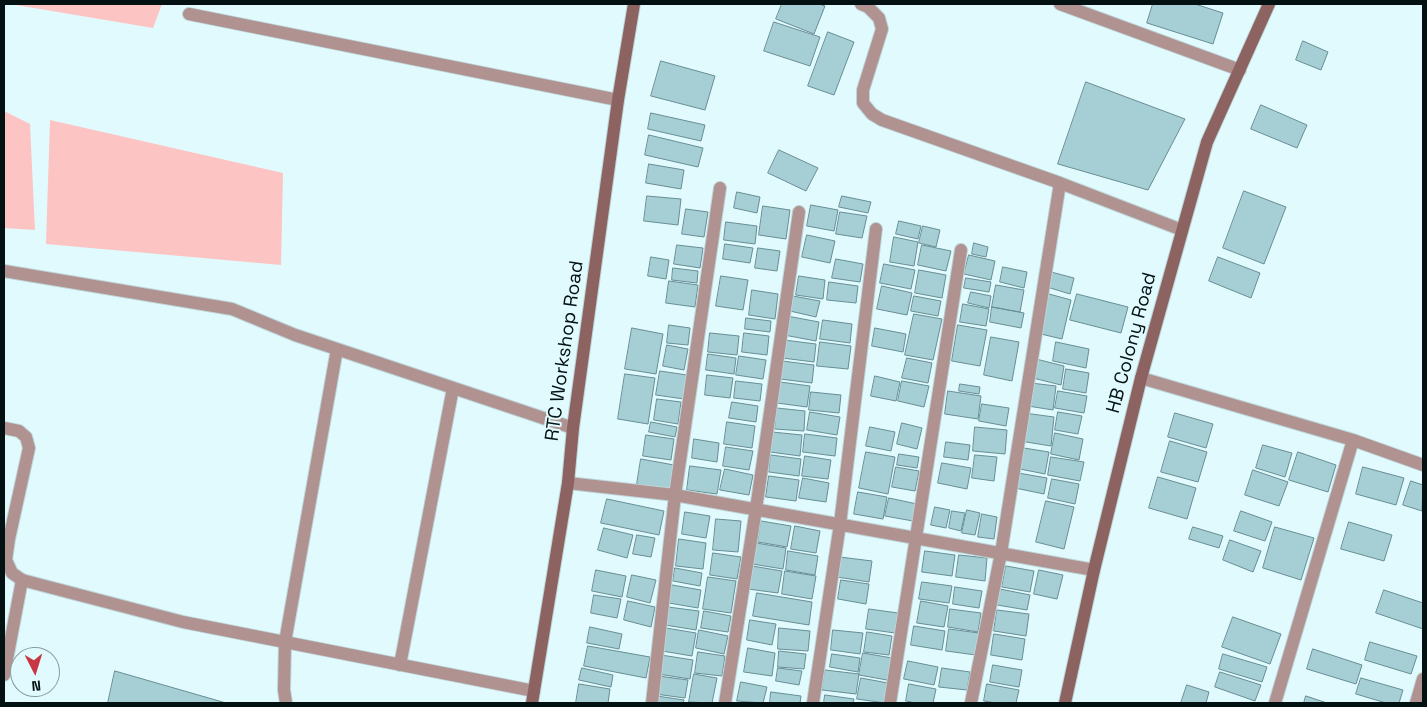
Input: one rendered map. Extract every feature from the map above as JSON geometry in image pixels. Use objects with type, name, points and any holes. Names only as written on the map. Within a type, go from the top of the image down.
[{"type":"street","name":"RTC Workshop Road","points":[[533,697],[568,483],[573,428],[618,100],[634,4]]},
{"type":"street","points":[[861,4],[868,7],[879,18],[882,29],[863,90],[864,103],[872,114],[882,120],[1060,183],[1182,230]]},
{"type":"street","points":[[1060,4],[1240,70]]},
{"type":"street","name":"HB Colony Road","points":[[1065,703],[1094,570],[1141,378],[1207,142],[1269,4]]},
{"type":"street","points":[[189,14],[618,100]]},
{"type":"street","points":[[971,703],[1001,553],[1060,183]]},
{"type":"street","points":[[652,703],[675,495],[720,188]]},
{"type":"street","points":[[725,703],[756,509],[798,212]]},
{"type":"street","points":[[813,703],[840,524],[876,229]]},
{"type":"street","points":[[890,703],[961,250]]},
{"type":"street","points":[[4,271],[232,309],[294,335],[573,428]]},
{"type":"street","points":[[286,703],[284,690],[285,642],[337,349]]},
{"type":"street","points":[[1141,378],[1353,440],[1423,465]]},
{"type":"street","points":[[400,665],[453,388]]},
{"type":"street","points":[[4,428],[19,431],[26,437],[29,448],[6,560],[12,573],[22,580],[183,622],[400,665],[533,697]]},
{"type":"street","points":[[1275,703],[1353,440]]},
{"type":"street","points":[[568,483],[675,495],[1094,570]]},
{"type":"street","points":[[4,675],[22,580]]},
{"type":"street","points":[[1416,703],[1423,679]]},
{"type":"shaded area","points":[[10,4],[162,4],[153,28]]},
{"type":"shaded area","points":[[4,111],[30,124],[35,230],[4,228]]},
{"type":"shaded area","points":[[50,120],[283,173],[281,265],[46,244]]},
{"type":"building","points":[[782,4],[819,4],[825,6],[814,34],[776,19]]},
{"type":"building","points":[[1153,4],[1195,4],[1223,13],[1213,44],[1147,23]]},
{"type":"building","points":[[774,22],[820,37],[810,66],[764,51]]},
{"type":"building","points":[[828,32],[854,42],[834,95],[808,86]]},
{"type":"building","points":[[1303,41],[1328,52],[1321,70],[1296,60]]},
{"type":"building","points":[[661,61],[715,76],[705,110],[651,96]]},
{"type":"building","points":[[1086,82],[1185,119],[1148,190],[1058,164]]},
{"type":"building","points":[[1261,105],[1307,125],[1297,148],[1251,129]]},
{"type":"building","points":[[651,113],[705,125],[701,141],[648,129]]},
{"type":"building","points":[[649,135],[703,148],[698,167],[645,155]]},
{"type":"building","points":[[779,150],[818,168],[806,191],[768,173]]},
{"type":"building","points":[[649,164],[684,170],[681,189],[646,183]]},
{"type":"building","points":[[1244,191],[1286,207],[1264,264],[1223,248]]},
{"type":"building","points":[[737,192],[760,197],[757,213],[734,208]]},
{"type":"building","points":[[647,196],[681,199],[678,225],[644,221]]},
{"type":"building","points":[[842,196],[871,202],[868,213],[839,207]]},
{"type":"building","points":[[811,205],[838,210],[834,231],[807,226]]},
{"type":"building","points":[[763,206],[790,210],[786,239],[759,235]]},
{"type":"building","points":[[686,209],[708,212],[704,237],[682,234]]},
{"type":"building","points":[[840,212],[867,216],[862,238],[836,234]]},
{"type":"building","points":[[899,221],[921,226],[918,239],[896,234]]},
{"type":"building","points":[[726,222],[757,226],[755,244],[724,240]]},
{"type":"building","points":[[923,226],[940,230],[936,247],[919,243]]},
{"type":"building","points":[[807,235],[835,241],[830,263],[802,257]]},
{"type":"building","points":[[894,237],[918,242],[914,266],[890,262]]},
{"type":"building","points":[[974,243],[988,247],[986,257],[972,254]]},
{"type":"building","points":[[725,244],[753,248],[750,263],[723,259]]},
{"type":"building","points":[[677,245],[703,248],[700,268],[674,264]]},
{"type":"building","points":[[922,245],[951,251],[946,271],[918,265]]},
{"type":"building","points":[[758,248],[780,251],[777,271],[755,268]]},
{"type":"building","points":[[969,255],[995,261],[991,280],[964,274]]},
{"type":"building","points":[[651,257],[669,260],[666,279],[648,276]]},
{"type":"building","points":[[1218,257],[1260,273],[1251,298],[1209,281]]},
{"type":"building","points":[[836,259],[863,264],[860,282],[832,278]]},
{"type":"building","points":[[884,264],[915,270],[911,289],[880,283]]},
{"type":"building","points":[[1003,267],[1027,272],[1024,288],[1000,282]]},
{"type":"building","points":[[673,268],[698,271],[697,283],[672,280]]},
{"type":"building","points":[[919,270],[946,275],[942,298],[915,293]]},
{"type":"building","points":[[1051,272],[1074,278],[1070,294],[1047,287]]},
{"type":"building","points":[[721,276],[748,280],[743,310],[716,306]]},
{"type":"building","points":[[799,276],[825,280],[823,299],[796,295]]},
{"type":"building","points":[[966,278],[991,282],[989,292],[964,288]]},
{"type":"building","points":[[669,281],[698,285],[695,307],[666,303]]},
{"type":"building","points":[[829,282],[858,286],[856,303],[827,300]]},
{"type":"building","points":[[996,285],[1024,290],[1020,312],[992,307]]},
{"type":"building","points":[[882,286],[912,293],[907,315],[877,309]]},
{"type":"building","points":[[752,290],[778,294],[775,319],[749,315]]},
{"type":"building","points":[[971,292],[991,296],[989,308],[968,303]]},
{"type":"building","points":[[1049,294],[1071,300],[1062,339],[1041,334]]},
{"type":"building","points":[[1077,294],[1128,307],[1121,333],[1070,320]]},
{"type":"building","points":[[793,296],[820,301],[816,317],[790,311]]},
{"type":"building","points":[[914,296],[941,301],[938,316],[911,311]]},
{"type":"building","points":[[963,304],[989,309],[986,326],[960,322]]},
{"type":"building","points":[[992,307],[1024,313],[1021,328],[990,322]]},
{"type":"building","points":[[914,314],[942,319],[933,360],[905,355]]},
{"type":"building","points":[[787,316],[819,322],[816,341],[784,335]]},
{"type":"building","points":[[746,318],[771,321],[770,332],[745,329]]},
{"type":"building","points":[[823,320],[852,324],[850,343],[820,339]]},
{"type":"building","points":[[669,325],[690,328],[688,345],[667,343]]},
{"type":"building","points":[[958,325],[987,330],[980,366],[952,361]]},
{"type":"building","points":[[632,328],[663,334],[656,374],[625,369]]},
{"type":"building","points":[[875,328],[906,334],[903,352],[872,346]]},
{"type":"building","points":[[710,333],[739,336],[737,355],[708,352]]},
{"type":"building","points":[[744,333],[769,336],[767,355],[742,352]]},
{"type":"building","points":[[991,337],[1019,342],[1012,381],[984,375]]},
{"type":"building","points":[[784,340],[816,344],[814,362],[782,358]]},
{"type":"building","points":[[820,342],[851,346],[848,369],[817,366]]},
{"type":"building","points":[[1056,342],[1089,349],[1086,368],[1053,361]]},
{"type":"building","points":[[667,345],[688,349],[684,370],[663,366]]},
{"type":"building","points":[[708,354],[736,358],[734,374],[706,370]]},
{"type":"building","points":[[739,356],[766,360],[763,379],[736,375]]},
{"type":"building","points":[[907,358],[932,363],[928,383],[902,378]]},
{"type":"building","points":[[1036,359],[1064,366],[1061,385],[1033,378]]},
{"type":"building","points":[[782,361],[814,365],[812,383],[780,379]]},
{"type":"building","points":[[1066,369],[1089,373],[1086,393],[1063,389]]},
{"type":"building","points":[[660,371],[687,375],[684,399],[656,395]]},
{"type":"building","points":[[625,374],[655,378],[648,424],[618,419]]},
{"type":"building","points":[[707,375],[733,378],[730,398],[705,395]]},
{"type":"building","points":[[875,376],[900,382],[896,401],[871,396]]},
{"type":"building","points":[[736,381],[762,384],[760,401],[734,398]]},
{"type":"building","points":[[902,381],[929,386],[924,407],[898,401]]},
{"type":"building","points":[[780,382],[810,386],[807,407],[777,403]]},
{"type":"building","points":[[1031,383],[1056,386],[1053,410],[1028,406]]},
{"type":"building","points":[[960,384],[980,387],[979,394],[959,391]]},
{"type":"building","points":[[948,391],[981,396],[978,419],[945,414]]},
{"type":"building","points":[[1058,391],[1087,396],[1084,413],[1055,408]]},
{"type":"building","points":[[811,392],[841,395],[839,413],[809,410]]},
{"type":"building","points":[[657,399],[681,402],[678,424],[654,420]]},
{"type":"building","points":[[732,402],[758,406],[756,422],[729,418]]},
{"type":"building","points":[[982,404],[1009,408],[1006,426],[979,421]]},
{"type":"building","points":[[777,408],[805,411],[804,431],[775,429]]},
{"type":"building","points":[[810,412],[840,417],[837,435],[807,430]]},
{"type":"building","points":[[1058,412],[1082,416],[1078,434],[1055,430]]},
{"type":"building","points":[[1024,413],[1054,417],[1051,446],[1020,441]]},
{"type":"building","points":[[1175,413],[1213,424],[1206,448],[1168,437]]},
{"type":"building","points":[[651,422],[677,427],[675,437],[649,432]]},
{"type":"building","points":[[727,422],[755,426],[752,448],[724,444]]},
{"type":"building","points":[[902,423],[922,428],[917,449],[897,444]]},
{"type":"building","points":[[870,427],[895,432],[891,451],[866,446]]},
{"type":"building","points":[[975,427],[1007,430],[1005,454],[973,451]]},
{"type":"building","points":[[772,432],[802,435],[800,456],[770,452]]},
{"type":"building","points":[[1055,433],[1083,439],[1079,460],[1051,454]]},
{"type":"building","points":[[805,434],[837,438],[835,456],[803,452]]},
{"type":"building","points":[[646,435],[674,439],[671,460],[643,456]]},
{"type":"building","points":[[694,439],[719,443],[717,462],[692,458]]},
{"type":"building","points":[[1170,441],[1207,452],[1198,482],[1161,472]]},
{"type":"building","points":[[946,442],[970,445],[968,460],[944,457]]},
{"type":"building","points":[[1263,445],[1292,453],[1285,477],[1256,468]]},
{"type":"building","points":[[726,447],[753,451],[749,470],[723,466]]},
{"type":"building","points":[[1024,448],[1049,452],[1045,474],[1020,469]]},
{"type":"building","points":[[866,452],[895,457],[888,494],[859,488]]},
{"type":"building","points":[[1298,452],[1336,465],[1328,492],[1289,480]]},
{"type":"building","points":[[899,454],[919,457],[917,468],[897,465]]},
{"type":"building","points":[[771,455],[801,459],[799,476],[769,472]]},
{"type":"building","points":[[975,455],[997,457],[994,481],[972,478]]},
{"type":"building","points":[[805,456],[831,460],[828,479],[802,476]]},
{"type":"building","points":[[1051,457],[1084,462],[1080,481],[1048,475]]},
{"type":"building","points":[[641,459],[674,465],[670,490],[637,484]]},
{"type":"building","points":[[942,463],[971,468],[967,489],[938,483]]},
{"type":"building","points":[[690,466],[721,470],[717,494],[687,490]]},
{"type":"building","points":[[896,467],[919,471],[915,491],[892,487]]},
{"type":"building","points":[[1363,467],[1404,478],[1396,505],[1356,494]]},
{"type":"building","points":[[725,469],[753,475],[749,495],[720,490]]},
{"type":"building","points":[[1253,470],[1288,482],[1279,506],[1245,495]]},
{"type":"building","points":[[1018,473],[1047,478],[1044,494],[1015,488]]},
{"type":"building","points":[[769,476],[799,480],[796,501],[766,497]]},
{"type":"building","points":[[1158,477],[1196,488],[1187,519],[1149,508]]},
{"type":"building","points":[[803,478],[829,483],[826,502],[799,498]]},
{"type":"building","points":[[1052,479],[1079,484],[1075,504],[1048,498]]},
{"type":"building","points":[[1411,481],[1423,485],[1422,511],[1403,505]]},
{"type":"building","points":[[858,492],[887,497],[883,519],[854,514]]},
{"type":"building","points":[[889,498],[917,504],[913,521],[885,516]]},
{"type":"building","points":[[607,499],[664,511],[659,535],[601,523]]},
{"type":"building","points":[[1046,501],[1074,507],[1064,549],[1036,542]]},
{"type":"building","points":[[935,507],[950,510],[946,528],[931,525]]},
{"type":"building","points":[[967,510],[980,513],[975,535],[962,533]]},
{"type":"building","points":[[952,511],[965,513],[961,531],[949,528]]},
{"type":"building","points":[[1241,511],[1272,522],[1265,541],[1234,531]]},
{"type":"building","points":[[685,512],[710,516],[706,538],[682,534]]},
{"type":"building","points":[[982,514],[997,517],[994,539],[978,537]]},
{"type":"building","points":[[716,519],[741,521],[738,552],[713,550]]},
{"type":"building","points":[[761,521],[791,526],[787,547],[758,542]]},
{"type":"building","points":[[1349,522],[1392,535],[1384,561],[1341,549]]},
{"type":"building","points":[[795,526],[820,531],[816,553],[791,549]]},
{"type":"building","points":[[1193,527],[1223,536],[1219,548],[1189,539]]},
{"type":"building","points":[[1275,527],[1314,538],[1301,580],[1263,568]]},
{"type":"building","points":[[604,528],[633,535],[627,558],[598,550]]},
{"type":"building","points":[[637,535],[655,538],[651,557],[633,554]]},
{"type":"building","points":[[679,539],[706,543],[703,569],[676,566]]},
{"type":"building","points":[[1230,540],[1261,551],[1253,572],[1223,560]]},
{"type":"building","points":[[756,543],[786,548],[783,569],[752,564]]},
{"type":"building","points":[[788,551],[818,556],[815,575],[786,570]]},
{"type":"building","points":[[925,551],[955,555],[952,576],[922,572]]},
{"type":"building","points":[[713,553],[741,557],[737,579],[710,575]]},
{"type":"building","points":[[959,555],[987,558],[985,581],[956,577]]},
{"type":"building","points":[[840,557],[872,561],[869,582],[837,577]]},
{"type":"building","points":[[752,566],[782,571],[778,593],[748,589]]},
{"type":"building","points":[[1006,566],[1034,571],[1030,592],[1002,587]]},
{"type":"building","points":[[675,568],[702,573],[700,586],[673,581]]},
{"type":"building","points":[[596,570],[626,576],[622,597],[592,591]]},
{"type":"building","points":[[1039,570],[1063,575],[1057,599],[1034,594]]},
{"type":"building","points":[[785,571],[816,576],[812,599],[782,594]]},
{"type":"building","points":[[632,575],[656,580],[650,603],[627,597]]},
{"type":"building","points":[[708,577],[736,581],[731,613],[703,609]]},
{"type":"building","points":[[841,580],[869,584],[866,604],[838,599]]},
{"type":"building","points":[[922,582],[952,586],[949,603],[919,599]]},
{"type":"building","points":[[672,585],[701,590],[698,608],[669,603]]},
{"type":"building","points":[[955,587],[982,591],[979,608],[953,604]]},
{"type":"building","points":[[1000,589],[1030,595],[1027,610],[997,605]]},
{"type":"building","points":[[1384,590],[1423,603],[1423,629],[1376,613]]},
{"type":"building","points":[[757,593],[812,602],[809,625],[753,616]]},
{"type":"building","points":[[594,595],[621,599],[617,618],[591,613]]},
{"type":"building","points":[[628,601],[655,607],[651,627],[624,620]]},
{"type":"building","points":[[921,601],[948,606],[944,627],[917,623]]},
{"type":"building","points":[[668,607],[699,611],[696,630],[665,625]]},
{"type":"building","points":[[869,609],[898,613],[895,633],[866,629]]},
{"type":"building","points":[[950,609],[981,613],[978,632],[948,627]]},
{"type":"building","points":[[997,610],[1029,614],[1026,636],[994,631]]},
{"type":"building","points":[[704,611],[731,616],[728,632],[701,628]]},
{"type":"building","points":[[1233,617],[1281,634],[1270,664],[1222,647]]},
{"type":"building","points":[[750,620],[776,624],[772,645],[747,640]]},
{"type":"building","points":[[914,626],[945,631],[942,650],[911,645]]},
{"type":"building","points":[[590,627],[622,634],[619,649],[587,643]]},
{"type":"building","points":[[666,628],[696,633],[692,656],[662,651]]},
{"type":"building","points":[[779,628],[810,631],[808,651],[778,649]]},
{"type":"building","points":[[949,629],[979,633],[976,655],[946,651]]},
{"type":"building","points":[[699,630],[728,636],[724,654],[696,648]]},
{"type":"building","points":[[833,630],[863,633],[860,654],[831,650]]},
{"type":"building","points":[[867,632],[892,636],[889,655],[864,652]]},
{"type":"building","points":[[994,634],[1025,639],[1022,660],[991,655]]},
{"type":"building","points":[[1370,642],[1417,656],[1411,674],[1365,660]]},
{"type":"building","points":[[588,646],[650,657],[646,678],[584,666]]},
{"type":"building","points":[[748,648],[775,653],[772,676],[744,672]]},
{"type":"building","points":[[1313,649],[1362,665],[1356,684],[1307,669]]},
{"type":"building","points":[[779,651],[806,654],[804,669],[778,667]]},
{"type":"building","points":[[698,652],[725,656],[722,676],[695,673]]},
{"type":"building","points":[[863,653],[892,658],[887,680],[859,675]]},
{"type":"building","points":[[832,654],[860,658],[858,672],[830,667]]},
{"type":"building","points":[[1223,654],[1267,667],[1262,682],[1219,669]]},
{"type":"building","points":[[661,655],[693,660],[690,679],[658,674]]},
{"type":"building","points":[[908,661],[938,667],[934,685],[904,679]]},
{"type":"building","points":[[993,665],[1022,670],[1019,687],[990,682]]},
{"type":"building","points":[[582,668],[613,675],[611,687],[579,680]]},
{"type":"building","points":[[778,668],[802,671],[799,685],[776,681]]},
{"type":"building","points":[[942,668],[970,672],[967,690],[939,687]]},
{"type":"building","points":[[825,670],[859,674],[856,694],[822,690]]},
{"type":"building","points":[[115,671],[226,703],[108,703]]},
{"type":"building","points":[[1220,672],[1261,685],[1255,701],[1215,687]]},
{"type":"building","points":[[694,674],[717,678],[712,703],[689,702]]},
{"type":"building","points":[[658,676],[688,680],[685,698],[655,694]]},
{"type":"building","points":[[861,678],[888,683],[885,703],[857,699]]},
{"type":"building","points":[[1361,678],[1403,690],[1399,703],[1386,703],[1356,694]]},
{"type":"building","points":[[741,682],[767,687],[763,703],[737,701]]},
{"type":"building","points":[[579,684],[610,689],[608,703],[576,703]]},
{"type":"building","points":[[909,684],[936,689],[933,703],[906,701]]},
{"type":"building","points":[[987,684],[1019,690],[1016,703],[984,701]]},
{"type":"building","points":[[1187,685],[1209,692],[1206,703],[1181,703]]},
{"type":"building","points":[[771,692],[801,696],[800,703],[770,703]]},
{"type":"building","points":[[825,695],[854,699],[853,703],[824,703]]},
{"type":"building","points":[[657,696],[684,700],[683,703],[656,703]]},
{"type":"building","points":[[1306,696],[1327,703],[1304,703]]}]
